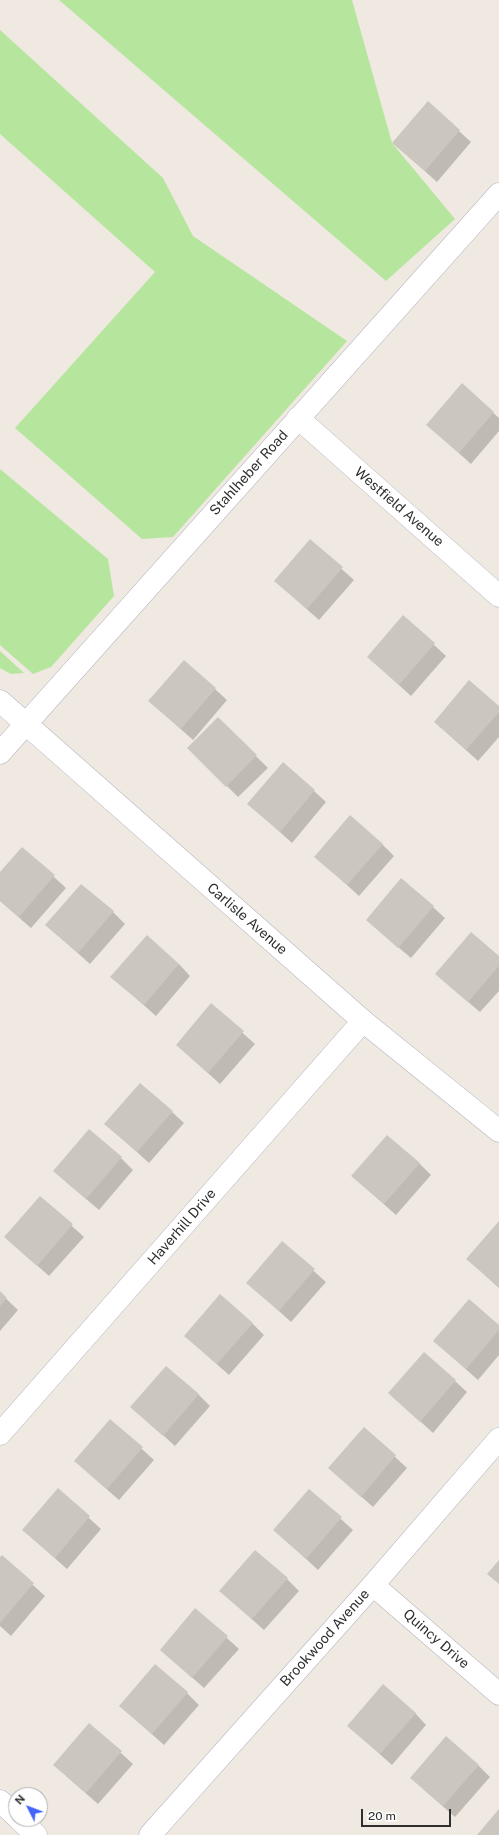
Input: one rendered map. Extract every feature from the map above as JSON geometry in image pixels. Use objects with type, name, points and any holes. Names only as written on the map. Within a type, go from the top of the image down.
[{"type":"street","name":"Stahlheber Road","points":[[0,753],[499,194]]},
{"type":"street","name":"Westfield Avenue","points":[[298,418],[499,596]]},
{"type":"street","name":"Carlisle Avenue","points":[[0,701],[363,1021],[499,1131]]},
{"type":"street","name":"Haverhill Drive","points":[[0,1434],[363,1021]]},
{"type":"street","name":"Brookwood Avenue","points":[[150,1835],[373,1584],[499,1439]]},
{"type":"street","name":"Quincy Drive","points":[[373,1584],[499,1694]]},
{"type":"street","points":[[0,1801],[8,1808]]},
{"type":"street","points":[[28,1827],[36,1835]]},
{"type":"green space","points":[[59,0],[352,0],[392,143],[455,219],[386,281]]},
{"type":"green space","points":[[0,30],[163,178],[193,236],[347,341],[173,537],[142,539],[15,428],[155,272],[0,134]]},
{"type":"green space","points":[[0,469],[108,559],[114,596],[51,667],[33,674],[0,645]]},
{"type":"green space","points":[[0,651],[24,673],[11,674],[0,668]]},
{"type":"building","points":[[428,101],[460,130],[425,171],[392,143]]},
{"type":"building","points":[[462,383],[494,412],[459,453],[426,425]]},
{"type":"building","points":[[310,539],[343,567],[307,609],[274,581]]},
{"type":"building","points":[[403,615],[435,643],[399,685],[367,657]]},
{"type":"building","points":[[184,660],[216,688],[181,729],[148,701]]},
{"type":"building","points":[[469,680],[499,706],[499,712],[466,750],[434,722]]},
{"type":"building","points":[[218,717],[257,755],[226,787],[187,748]]},
{"type":"building","points":[[283,762],[315,790],[280,832],[247,804]]},
{"type":"building","points":[[350,815],[383,844],[347,885],[314,857]]},
{"type":"building","points":[[22,847],[55,875],[19,917],[0,900],[0,872]]},
{"type":"building","points":[[401,878],[434,906],[398,948],[366,920]]},
{"type":"building","points":[[81,884],[114,911],[78,953],[45,925]]},
{"type":"building","points":[[471,932],[499,956],[499,966],[468,1002],[435,974]]},
{"type":"building","points":[[147,935],[179,964],[144,1005],[110,977]]},
{"type":"building","points":[[211,1003],[244,1031],[208,1073],[176,1045]]},
{"type":"building","points":[[140,1083],[173,1111],[137,1152],[104,1124]]},
{"type":"building","points":[[89,1129],[122,1157],[86,1199],[53,1171]]},
{"type":"building","points":[[387,1135],[420,1163],[384,1204],[351,1176]]},
{"type":"building","points":[[40,1196],[73,1224],[37,1266],[4,1237]]},
{"type":"building","points":[[499,1221],[499,1287],[466,1259]]},
{"type":"building","points":[[282,1241],[315,1269],[279,1311],[246,1283]]},
{"type":"building","points":[[0,1291],[7,1298],[0,1306]]},
{"type":"building","points":[[220,1294],[253,1323],[217,1364],[184,1336]]},
{"type":"building","points":[[469,1299],[499,1325],[499,1330],[466,1369],[433,1341]]},
{"type":"building","points":[[424,1352],[456,1380],[420,1422],[388,1393]]},
{"type":"building","points":[[166,1366],[199,1394],[163,1436],[130,1407]]},
{"type":"building","points":[[110,1419],[143,1447],[107,1489],[74,1461]]},
{"type":"building","points":[[364,1427],[396,1455],[361,1497],[328,1468]]},
{"type":"building","points":[[58,1488],[90,1516],[55,1558],[22,1530]]},
{"type":"building","points":[[309,1489],[342,1517],[306,1559],[273,1530]]},
{"type":"building","points":[[255,1550],[288,1578],[252,1619],[219,1591]]},
{"type":"building","points":[[2,1555],[34,1583],[0,1623],[0,1557]]},
{"type":"building","points":[[499,1560],[499,1584],[487,1574]]},
{"type":"building","points":[[195,1608],[228,1636],[192,1678],[160,1650]]},
{"type":"building","points":[[155,1664],[188,1692],[152,1734],[119,1706]]},
{"type":"building","points":[[383,1684],[416,1713],[380,1754],[347,1726]]},
{"type":"building","points":[[89,1723],[122,1751],[86,1793],[53,1765]]},
{"type":"building","points":[[446,1736],[479,1765],[443,1806],[410,1778]]},
{"type":"building","points":[[499,1809],[499,1835],[477,1835]]}]
